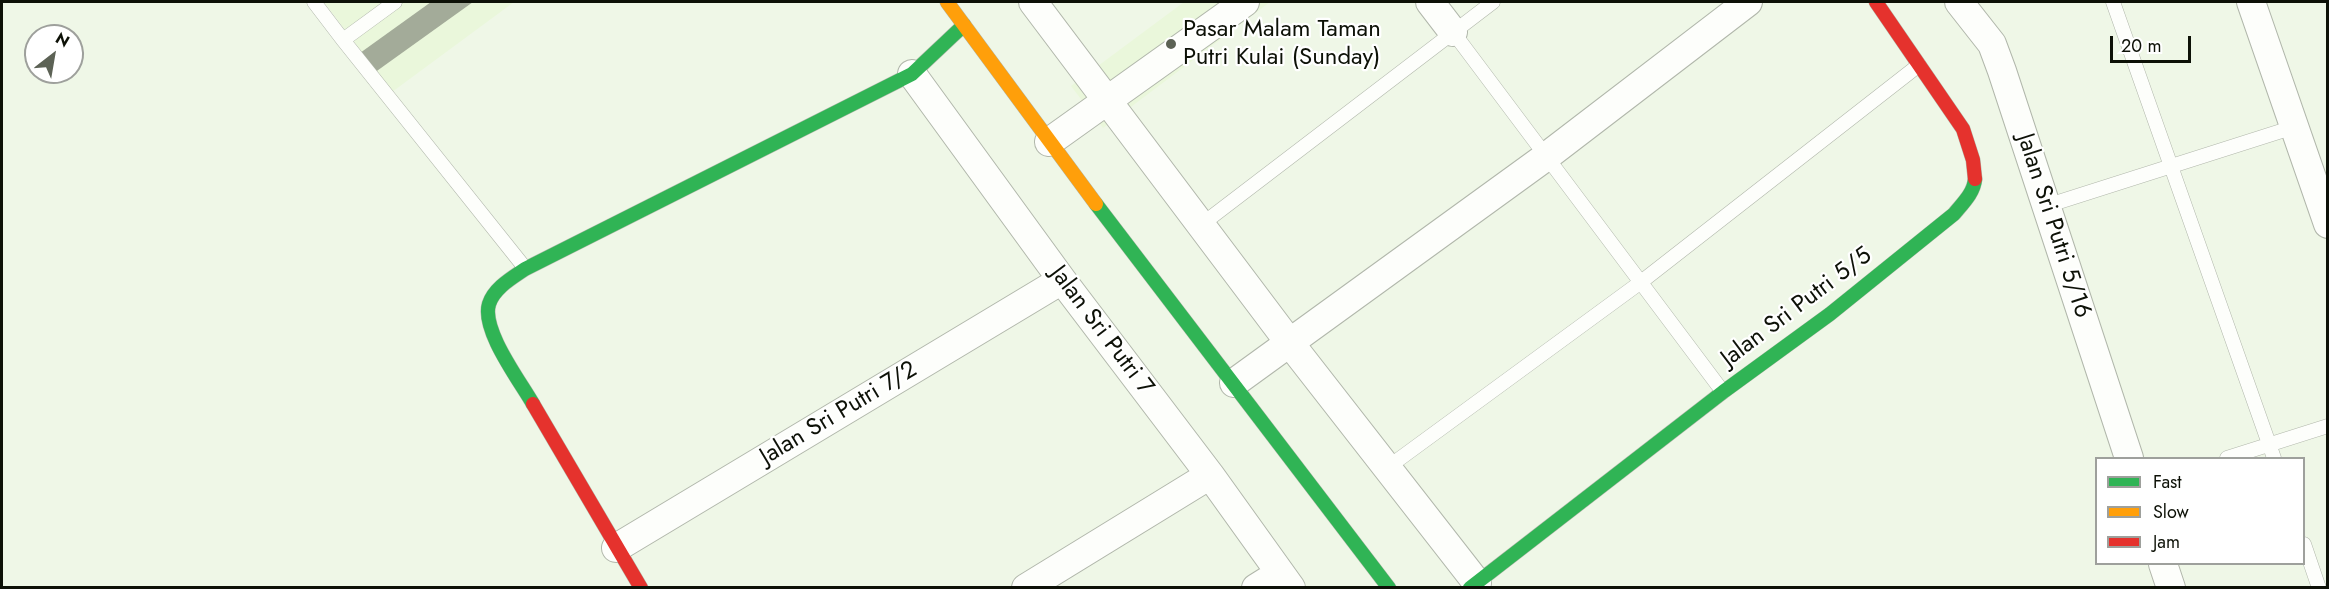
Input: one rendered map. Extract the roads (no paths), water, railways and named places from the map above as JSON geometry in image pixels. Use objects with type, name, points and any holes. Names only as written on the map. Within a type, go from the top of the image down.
[{"type":"street","points":[[947,2],[1049,142],[1389,588]]},
{"type":"street","points":[[1033,2],[1289,342],[1387,468],[1473,585]]},
{"type":"street","points":[[1049,142],[1244,2]]},
{"type":"street","points":[[1430,2],[1453,32]]},
{"type":"street","points":[[1234,383],[1547,156],[1748,2]]},
{"type":"street","name":"Jalan Sri Putri 5/5","points":[[1473,585],[1723,392],[1830,315],[1954,214],[1967,198],[1975,183],[1973,159],[1963,129],[1876,2]]},
{"type":"street","name":"Jalan Sri Putri 5/16","points":[[1959,2],[1992,44],[2128,457]]},
{"type":"street","points":[[2251,2],[2328,224]]},
{"type":"street","points":[[641,588],[487,322],[487,304],[498,289],[525,269],[912,75],[964,25]]},
{"type":"street","name":"Jalan Sri Putri 7","points":[[912,75],[1062,280],[1210,475],[1276,583]]},
{"type":"street","name":"Jalan Sri Putri 7/2","points":[[616,548],[1062,280]]},
{"type":"street","points":[[1026,588],[1210,475]]},
{"type":"street","points":[[2163,565],[2171,588]]},
{"type":"lane","points":[[314,2],[525,269]]},
{"type":"lane","points":[[343,40],[395,2]]},
{"type":"lane","points":[[1201,225],[1493,2]]},
{"type":"lane","points":[[2113,2],[2273,457]]},
{"type":"lane","points":[[1453,32],[1723,392]]},
{"type":"lane","points":[[1387,468],[1641,282],[1919,65]]},
{"type":"lane","points":[[2046,206],[2294,127]]},
{"type":"lane","points":[[2233,457],[2328,426]]},
{"type":"lane","points":[[2305,547],[2319,588]]},
{"type":"place","name":"Pasar Malam Taman Putri Kulai (Sunday)","points":[[1171,44]]}]
